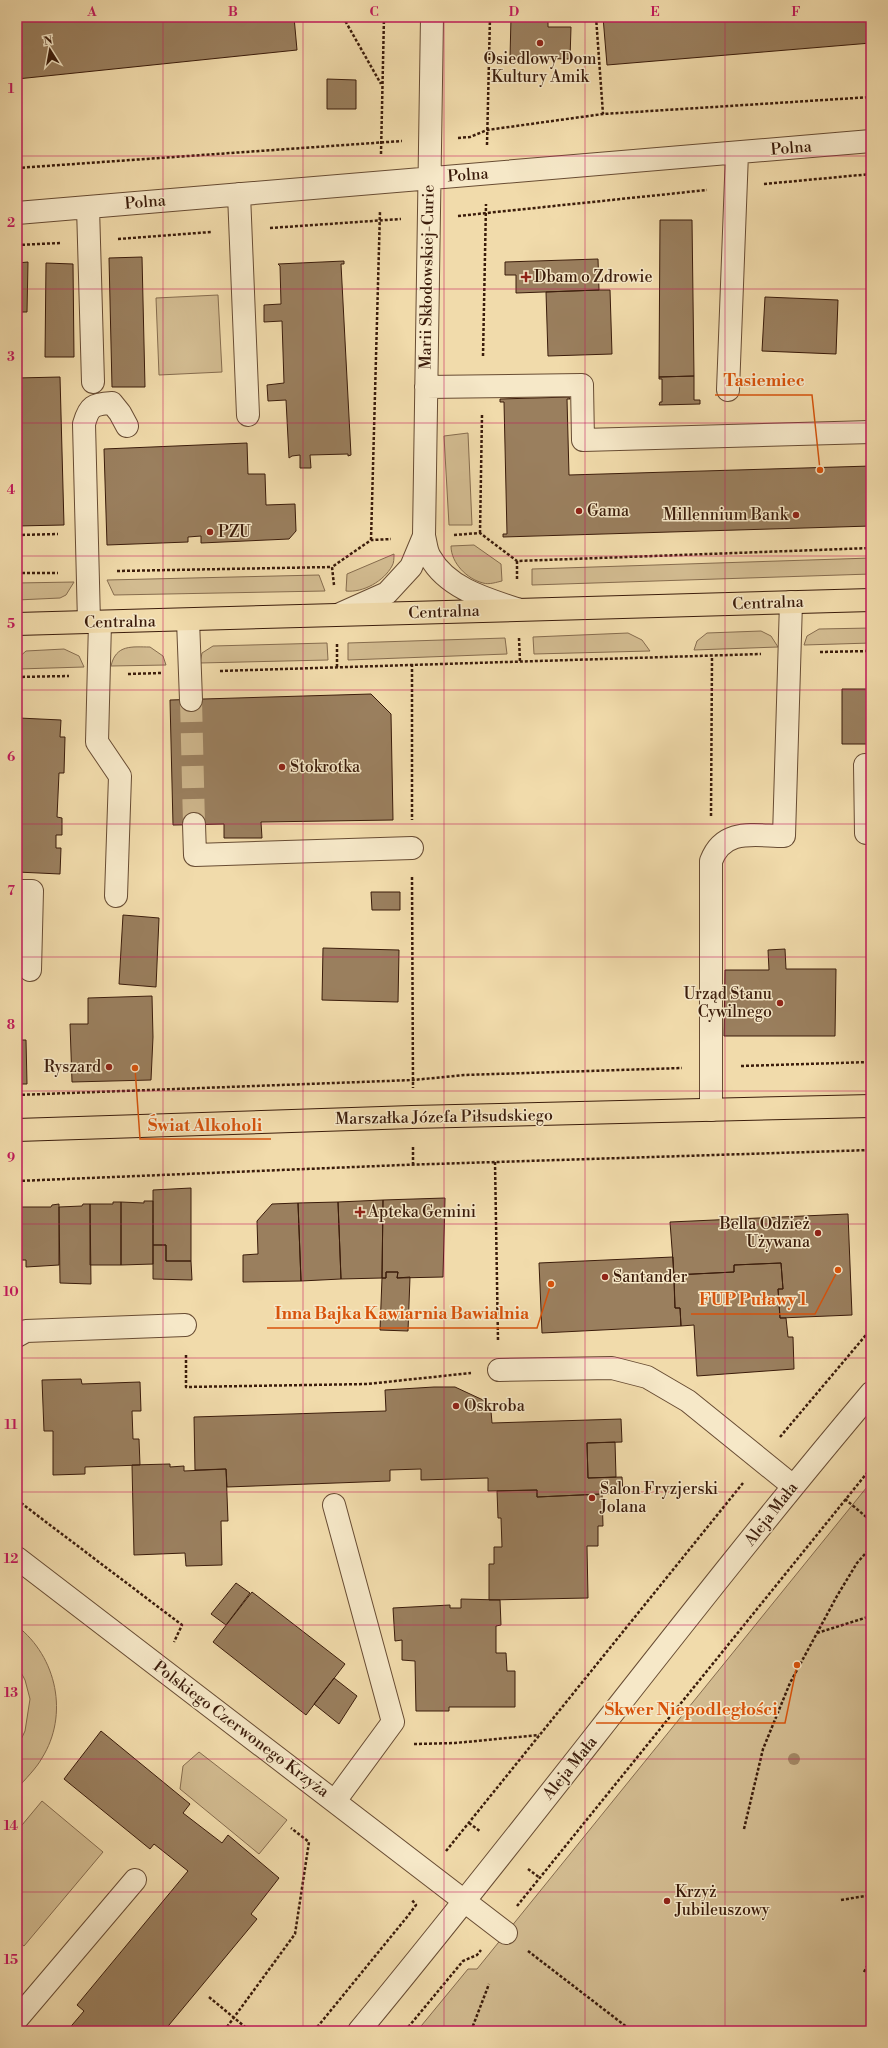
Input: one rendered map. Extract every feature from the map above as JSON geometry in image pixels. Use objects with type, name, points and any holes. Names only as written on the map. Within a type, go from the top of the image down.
[{"type":"main road","name":"Centralna","points":[[17,624],[871,600]]},
{"type":"main road","name":"Marszałka Józefa Piłsudskiego","points":[[17,1130],[412,1117],[871,1106]]},
{"type":"street","name":"Marii Skłodowskiej-Curie","points":[[432,17],[424,536],[429,557],[450,581],[480,597],[518,610]]},
{"type":"street","name":"Polna","points":[[17,213],[871,141]]},
{"type":"street","points":[[728,390],[737,153]]},
{"type":"street","points":[[239,194],[242,230],[248,415]]},
{"type":"street","points":[[88,207],[93,382]]},
{"type":"street","points":[[426,387],[582,385],[583,440],[871,432]]},
{"type":"street","points":[[116,896],[120,776],[97,742],[99,675],[87,572],[84,424],[88,411],[98,404],[112,403],[120,413],[127,426]]},
{"type":"street","name":"Marii Skłodowskiej-Curie","points":[[335,616],[387,593],[411,567],[424,536]]},
{"type":"street","points":[[711,1110],[711,860],[715,850],[724,840],[736,836],[784,836],[791,602]]},
{"type":"street","points":[[188,620],[191,700]]},
{"type":"street","points":[[866,765],[866,833]]},
{"type":"street","points":[[194,824],[195,855],[412,848]]},
{"type":"street","points":[[17,891],[32,891],[30,970]]},
{"type":"street","points":[[17,1336],[26,1331],[185,1325]]},
{"type":"street","points":[[499,1370],[612,1368],[647,1377],[688,1402],[793,1486]]},
{"type":"street","name":"Aleja Mała","points":[[359,2031],[793,1486],[871,1393]]},
{"type":"street","points":[[334,1505],[393,1722],[335,1801]]},
{"type":"street","name":"Polskiego Czerwonego Krzyża","points":[[17,1558],[335,1801],[502,1931]]},
{"type":"street","points":[[17,2019],[135,1880]]},
{"type":"path","points":[[343,17],[382,86]]},
{"type":"path","points":[[371,540],[384,17]]},
{"type":"path","points":[[480,533],[490,17]]},
{"type":"path","points":[[596,17],[603,114]]},
{"type":"path","points":[[17,168],[470,137],[487,130],[603,114],[871,97]]},
{"type":"path","points":[[17,245],[428,218],[871,174]]},
{"type":"path","points":[[17,574],[332,567],[371,540],[480,533],[517,561],[871,548]]},
{"type":"path","points":[[17,535],[87,534]]},
{"type":"path","points":[[332,567],[337,668]]},
{"type":"path","points":[[17,677],[871,651]]},
{"type":"path","points":[[711,860],[712,656]]},
{"type":"path","points":[[412,664],[413,1165]]},
{"type":"path","points":[[17,1096],[413,1080],[464,1075],[871,1062]]},
{"type":"path","points":[[17,1181],[495,1162],[871,1150]]},
{"type":"path","points":[[185,1325],[186,1387],[367,1384],[499,1370],[495,1162]]},
{"type":"path","points":[[439,1847],[445,1852],[761,1460],[871,1329]]},
{"type":"path","points":[[405,2031],[462,1961],[477,1955],[502,1931],[871,1468]]},
{"type":"path","points":[[846,1499],[871,1521]]},
{"type":"path","points":[[17,1500],[182,1625],[171,1649]]},
{"type":"path","points":[[744,1829],[763,1749],[790,1683],[858,1563],[871,1547]]},
{"type":"path","points":[[817,1633],[871,1616]]},
{"type":"path","points":[[377,1744],[455,1743],[539,1735]]},
{"type":"path","points":[[224,2031],[295,1934],[309,1842],[291,1828]]},
{"type":"path","points":[[314,2031],[416,1905],[410,1896],[428,1873]]},
{"type":"path","points":[[841,1900],[871,1895]]},
{"type":"path","points":[[502,1931],[632,2031]]},
{"type":"path","points":[[864,1972],[871,1959]]},
{"type":"path","points":[[471,2031],[489,1984]]},
{"type":"path","points":[[208,1997],[250,2031]]},
{"type":"shaded area","points":[[868,261],[871,261],[871,338],[870,338]]},
{"type":"shaded area","points":[[218,295],[222,372],[159,375],[156,298]]},
{"type":"shaded area","points":[[468,433],[472,525],[449,525],[444,436]]},
{"type":"shaded area","points":[[474,545],[501,564],[502,581],[488,584],[477,581],[466,574],[457,564],[451,546]]},
{"type":"shaded area","points":[[394,554],[394,562],[384,577],[366,588],[346,591],[347,574]]},
{"type":"shaded area","points":[[871,558],[871,574],[532,585],[532,569]]},
{"type":"shaded area","points":[[319,575],[325,591],[114,595],[107,580]]},
{"type":"shaded area","points":[[74,582],[66,595],[60,598],[17,600],[17,583]]},
{"type":"shaded area","points":[[871,628],[871,643],[804,645],[807,636],[819,629]]},
{"type":"shaded area","points":[[761,631],[771,636],[778,647],[694,650],[697,641],[707,633]]},
{"type":"shaded area","points":[[628,633],[642,640],[650,651],[534,654],[533,637]]},
{"type":"shaded area","points":[[505,638],[507,654],[348,660],[348,643]]},
{"type":"shaded area","points":[[327,643],[328,660],[200,663],[202,653],[213,646]]},
{"type":"shaded area","points":[[131,647],[150,647],[163,656],[166,665],[111,666],[113,659],[121,650]]},
{"type":"shaded area","points":[[64,649],[79,656],[84,667],[18,669],[18,658],[26,651]]},
{"type":"shaded area","points":[[871,1482],[871,2031],[417,2031],[468,1969],[477,1969]]},
{"type":"shaded area","points":[[17,1626],[31,1639],[42,1654],[50,1670],[55,1688],[57,1706],[55,1724],[50,1741],[42,1758],[34,1770],[17,1789],[17,1748],[25,1731],[30,1699],[25,1680],[17,1665]]},
{"type":"shaded area","points":[[199,1752],[287,1820],[259,1854],[180,1789],[183,1766]]},
{"type":"shaded area","points":[[42,1801],[103,1852],[24,1946],[17,1941],[17,1831]]},
{"type":"building","points":[[17,17],[294,17],[297,50],[17,79]]},
{"type":"building","name":"Osiedlowy Dom Kultury Amik","points":[[511,17],[548,17],[548,27],[571,27],[570,59],[510,58]]},
{"type":"building","points":[[603,17],[871,17],[871,43],[607,65]]},
{"type":"building","points":[[327,79],[356,80],[356,109],[327,109]]},
{"type":"building","points":[[660,220],[692,220],[694,376],[659,377]]},
{"type":"building","points":[[142,257],[145,387],[112,387],[109,258]]},
{"type":"building","points":[[598,259],[599,290],[516,293],[516,275],[505,275],[505,262]]},
{"type":"building","points":[[344,261],[344,264],[341,264],[351,455],[310,455],[311,468],[300,468],[300,455],[289,458],[286,400],[268,401],[267,385],[284,383],[282,321],[264,322],[264,305],[281,304],[280,266],[278,264]]},
{"type":"building","points":[[28,262],[27,312],[17,312],[17,263]]},
{"type":"building","points":[[46,263],[73,264],[74,357],[45,357]]},
{"type":"building","points":[[610,290],[612,354],[548,356],[546,292]]},
{"type":"building","points":[[765,297],[838,300],[836,354],[762,351]]},
{"type":"building","points":[[694,376],[694,400],[700,400],[700,404],[659,405],[660,402],[662,402],[662,379],[659,379],[659,377]]},
{"type":"building","points":[[60,377],[64,525],[17,526],[17,378]]},
{"type":"building","points":[[569,397],[570,399],[567,399],[569,475],[871,466],[871,526],[503,537],[503,534],[507,534],[504,402],[500,402],[500,399]]},
{"type":"building","points":[[247,443],[248,474],[265,474],[266,505],[295,504],[296,531],[289,539],[201,543],[201,536],[188,537],[188,542],[107,545],[104,449]]},
{"type":"building","points":[[842,689],[871,689],[871,744],[842,744]]},
{"type":"building","name":"Stokrotka","points":[[371,694],[391,714],[393,820],[261,822],[262,838],[224,838],[224,824],[173,825],[170,700]]},
{"type":"building","points":[[19,718],[61,720],[60,737],[65,737],[64,773],[59,773],[57,817],[62,818],[62,835],[56,835],[56,848],[61,848],[60,874],[17,872],[17,735],[19,735]]},
{"type":"building","points":[[371,892],[400,892],[400,910],[372,910]]},
{"type":"building","points":[[123,915],[159,918],[156,987],[119,984]]},
{"type":"building","points":[[323,948],[399,950],[398,1002],[322,1000]]},
{"type":"building","name":"Urząd Stanu Cywilnego","points":[[785,949],[786,969],[836,969],[835,1036],[724,1036],[725,970],[769,970],[768,950]]},
{"type":"building","points":[[152,996],[153,1037],[151,1080],[72,1082],[70,1024],[88,1024],[88,998]]},
{"type":"building","points":[[17,1040],[26,1040],[27,1084],[17,1084]]},
{"type":"building","points":[[191,1188],[191,1261],[166,1261],[166,1245],[153,1245],[153,1190]]},
{"type":"building","points":[[445,1198],[443,1277],[397,1278],[398,1272],[386,1272],[386,1278],[382,1278],[383,1200]]},
{"type":"building","points":[[383,1200],[382,1278],[341,1279],[338,1202]]},
{"type":"building","points":[[144,1201],[153,1201],[153,1264],[121,1265],[121,1202],[144,1203]]},
{"type":"building","points":[[113,1202],[121,1202],[121,1265],[90,1265],[90,1204],[113,1204]]},
{"type":"building","points":[[338,1202],[341,1279],[301,1281],[298,1203]]},
{"type":"building","points":[[298,1203],[301,1281],[243,1282],[243,1255],[258,1254],[257,1221],[272,1204]]},
{"type":"building","points":[[59,1204],[59,1265],[26,1267],[26,1260],[17,1260],[17,1207],[51,1207],[52,1205]]},
{"type":"building","points":[[83,1204],[90,1204],[91,1284],[60,1283],[59,1207],[82,1206]]},
{"type":"building","points":[[848,1214],[852,1315],[780,1318],[778,1289],[783,1289],[781,1263],[734,1265],[734,1272],[674,1275],[670,1222]]},
{"type":"building","points":[[153,1245],[166,1245],[166,1261],[191,1261],[192,1280],[153,1279]]},
{"type":"building","points":[[673,1257],[675,1308],[680,1308],[681,1326],[542,1333],[539,1263]]},
{"type":"building","points":[[781,1263],[783,1289],[778,1289],[780,1318],[786,1318],[788,1337],[793,1337],[794,1369],[697,1376],[694,1325],[681,1326],[680,1308],[675,1308],[674,1275],[734,1272],[734,1265]]},
{"type":"building","points":[[386,1272],[398,1272],[397,1278],[410,1277],[408,1331],[380,1330],[382,1278],[386,1278]]},
{"type":"building","points":[[81,1379],[82,1384],[140,1382],[141,1411],[132,1411],[133,1439],[139,1439],[140,1465],[85,1467],[85,1474],[53,1475],[53,1431],[44,1431],[42,1380]]},
{"type":"building","points":[[455,1387],[483,1400],[491,1411],[492,1423],[621,1419],[622,1442],[587,1443],[588,1478],[622,1477],[623,1493],[537,1497],[537,1490],[488,1491],[488,1478],[421,1480],[421,1469],[390,1470],[390,1481],[227,1487],[226,1469],[195,1470],[194,1417],[386,1411],[385,1390]]},
{"type":"building","points":[[615,1442],[616,1477],[588,1478],[587,1443]]},
{"type":"building","points":[[170,1464],[170,1467],[184,1466],[184,1471],[226,1469],[228,1521],[221,1521],[222,1565],[186,1566],[185,1553],[134,1555],[132,1465]]},
{"type":"building","points":[[537,1490],[537,1497],[602,1494],[603,1526],[598,1526],[598,1546],[587,1546],[588,1598],[489,1600],[489,1564],[494,1564],[494,1547],[502,1547],[501,1518],[498,1518],[497,1491]]},
{"type":"building","points":[[236,1583],[250,1593],[226,1625],[211,1614]]},
{"type":"building","points":[[252,1592],[345,1664],[306,1715],[213,1642]]},
{"type":"building","points":[[461,1599],[500,1600],[501,1625],[496,1626],[496,1653],[506,1653],[507,1671],[515,1671],[515,1707],[449,1707],[449,1711],[416,1711],[415,1661],[402,1660],[402,1640],[395,1641],[393,1608],[450,1605],[450,1608],[461,1608]]},
{"type":"building","points":[[334,1678],[357,1696],[339,1724],[314,1704]]},
{"type":"building","points":[[101,1731],[190,1804],[183,1813],[222,1843],[228,1835],[279,1878],[251,1914],[257,1919],[164,2031],[67,2031],[84,2011],[77,2005],[188,1871],[154,1844],[150,1849],[64,1779]]},
{"type":"tunnel","points":[[191,700],[194,824]]},
{"type":"place","name":"Osiedlowy Dom Kultury Amik","points":[[540,43]]},
{"type":"place","name":"Dbam o Zdrowie","points":[[526,277]]},
{"type":"place","name":"Tasiemiec","points":[[820,470]]},
{"type":"place","name":"Gama","points":[[579,511]]},
{"type":"place","name":"Millennium Bank","points":[[796,515]]},
{"type":"place","name":"PZU","points":[[210,532]]},
{"type":"place","name":"Stokrotka","points":[[282,767]]},
{"type":"place","name":"Urząd Stanu Cywilnego","points":[[780,1003]]},
{"type":"place","name":"Ryszard","points":[[109,1067]]},
{"type":"place","name":"Świat Alkoholi","points":[[135,1068]]},
{"type":"place","name":"Apteka Gemini","points":[[360,1212]]},
{"type":"place","name":"Bella Odzież Używana","points":[[818,1233]]},
{"type":"place","name":"FUP Puławy 1","points":[[838,1270]]},
{"type":"place","name":"Santander","points":[[605,1277]]},
{"type":"place","name":"Inna Bajka Kawiarnia Bawialnia","points":[[551,1284]]},
{"type":"place","name":"Oskroba","points":[[456,1406]]},
{"type":"place","name":"Salon Fryzjerski Jolana","points":[[592,1498]]},
{"type":"place","name":"Skwer Niepodległości","points":[[797,1665]]},
{"type":"place","name":"Krzyż Jubileuszowy","points":[[667,1901]]}]
